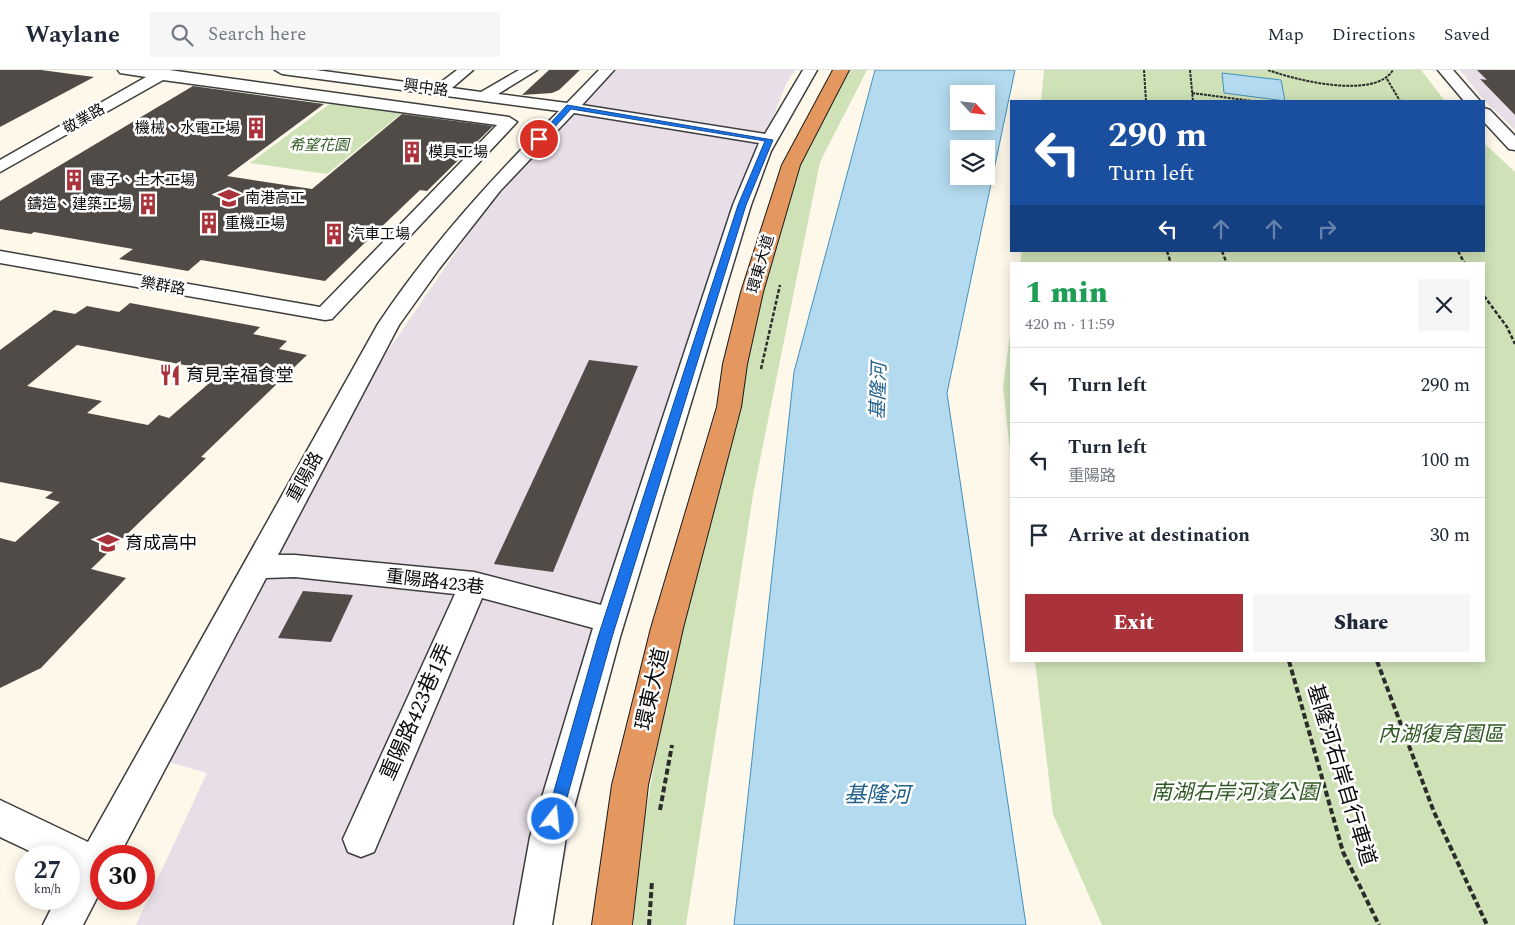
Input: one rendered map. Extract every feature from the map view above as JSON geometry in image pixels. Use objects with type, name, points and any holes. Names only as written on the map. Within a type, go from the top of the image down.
[{"type":"highway","name":"環東大道","points":[[613,925],[616,898],[688,553],[702,506],[772,227],[808,130],[842,70]]},
{"type":"street","points":[[125,70],[164,72]]},
{"type":"street","name":"興中路","points":[[282,70],[336,73],[392,84],[570,107],[770,140]]},
{"type":"street","points":[[392,84],[410,70]]},
{"type":"street","points":[[440,90],[466,70]]},
{"type":"street","points":[[486,96],[501,85],[530,70]]},
{"type":"street","name":"重陽路","points":[[104,845],[389,324],[432,265],[494,188],[607,70]]},
{"type":"street","points":[[533,925],[548,837],[611,620],[742,205],[770,140],[810,70]]},
{"type":"street","points":[[1445,70],[1471,100]]},
{"type":"street","name":"敬業路","points":[[0,167],[164,72]]},
{"type":"street","name":"樂群路","points":[[0,257],[325,314],[509,122],[164,72]]},
{"type":"street","points":[[1485,114],[1515,145]]},
{"type":"street","name":"重陽路423巷","points":[[256,567],[295,566],[474,584],[611,620]]},
{"type":"street","name":"重陽路423巷1弄","points":[[361,840],[474,584]]},
{"type":"street","points":[[0,818],[90,862]]},
{"type":"street","name":"重陽路","points":[[62,925],[90,872]]},
{"type":"path","points":[[1144,70],[1146,100]]},
{"type":"path","points":[[1190,70],[1193,100]]},
{"type":"path","points":[[1268,70],[1297,80],[1370,84],[1388,78],[1393,70]]},
{"type":"path","points":[[1388,78],[1399,100]]},
{"type":"path","points":[[1192,93],[1244,100]]},
{"type":"path","points":[[1485,297],[1507,327],[1515,344]]},
{"type":"path","name":"基隆河右岸自行車道","points":[[1289,662],[1343,852],[1379,925]]},
{"type":"path","points":[[1377,662],[1434,812],[1488,925]]},
{"type":"shaded area","points":[[611,70],[795,70],[786,84],[744,191],[678,386],[549,925],[136,925],[143,910],[155,910],[155,884],[207,773],[166,761],[376,368],[482,214]]},
{"type":"shaded area","points":[[1460,70],[1515,70],[1515,130],[1485,100]]},
{"type":"green space","points":[[840,70],[867,70],[820,162],[753,495],[686,925],[634,925],[634,878],[682,609],[787,184]]},
{"type":"green space","points":[[1044,70],[1421,70],[1444,100],[1041,100]]},
{"type":"green space","name":"希望花園","points":[[331,103],[402,113],[327,174],[250,163]]},
{"type":"green space","name":"南湖右岸河濱公園","points":[[1485,144],[1515,172],[1515,925],[1102,925],[1053,814],[1035,662],[1485,662],[1485,262],[1020,262],[1022,252],[1485,252]]},
{"type":"green space","points":[[1010,334],[1010,451],[1003,387]]},
{"type":"water","name":"基隆河","points":[[875,70],[1015,70],[995,165],[995,140],[950,140],[950,185],[991,185],[947,393],[1026,925],[734,925],[794,372]]},
{"type":"water","points":[[1222,73],[1281,80],[1285,100],[1277,100],[1224,93]]},
{"type":"building","points":[[0,70],[41,70],[94,77],[0,127]]},
{"type":"building","points":[[549,70],[580,70],[559,90],[552,93],[522,95]]},
{"type":"building","points":[[1477,70],[1515,70],[1515,115],[1480,79],[1487,80]]},
{"type":"building","points":[[193,86],[324,104],[227,176],[312,189],[402,114],[493,126],[427,191],[420,190],[325,281],[201,260],[188,271],[119,259],[133,249],[34,232],[31,234],[0,229],[0,201]]},
{"type":"building","points":[[130,303],[260,327],[253,334],[287,341],[279,349],[307,355],[201,457],[206,458],[91,569],[126,578],[41,668],[0,688],[0,538],[15,542],[60,502],[45,498],[53,492],[0,482],[0,350],[54,310],[75,314],[87,306],[119,312]],"holes":[[[77,345],[222,372],[169,418],[159,415],[148,425],[87,413],[102,401],[27,386]]]},
{"type":"building","points":[[589,360],[638,366],[553,572],[494,564]]},
{"type":"building","points":[[303,591],[353,595],[331,642],[278,638]]},
{"type":"place","name":"機械、水電工場","points":[[256,128]]},
{"type":"place","name":"模具工場","points":[[412,152]]},
{"type":"place","name":"電子、土木工場","points":[[74,180]]},
{"type":"place","name":"南港高工","points":[[229,198]]},
{"type":"place","name":"鑄造、建築工場","points":[[148,204]]},
{"type":"place","name":"重機工場","points":[[209,223]]},
{"type":"place","name":"汽車工場","points":[[334,234]]},
{"type":"place","name":"育見幸福食堂","points":[[170,375]]},
{"type":"place","name":"育成高中","points":[[108,543]]},
{"type":"route","points":[[539,139],[570,107],[770,140],[763,151],[742,205],[605,637],[553,819]]},
{"type":"park label","name":"內湖復育園區","points":[[1441,735]]}]
